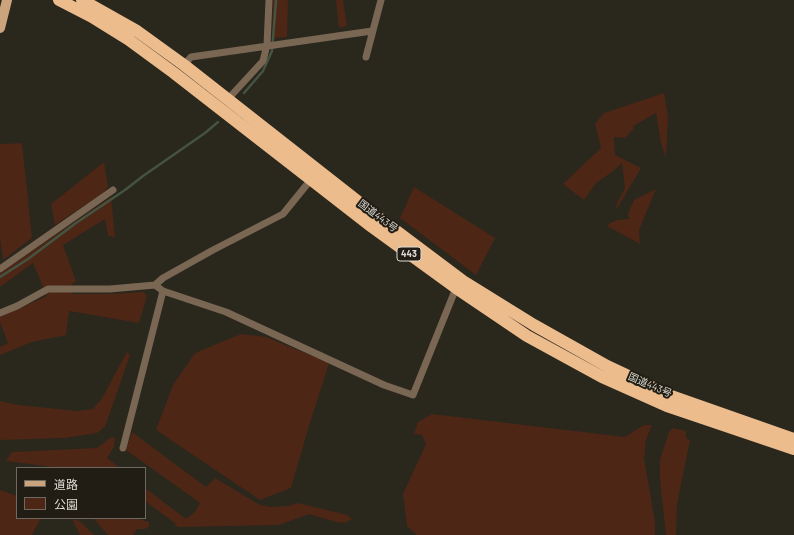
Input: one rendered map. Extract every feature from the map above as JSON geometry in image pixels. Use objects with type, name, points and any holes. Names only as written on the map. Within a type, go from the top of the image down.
[{"type":"highway","name":"国道443号","points":[[59,0],[92,17],[129,40],[174,73],[372,227],[460,285],[621,372],[671,396],[794,439]]},
{"type":"highway","name":"国道443号","points":[[82,0],[137,31],[184,65],[379,218],[460,285],[527,336],[602,378],[667,406],[794,450]]},
{"type":"main road","points":[[0,28],[7,0]]},
{"type":"street","points":[[228,99],[263,61],[269,45],[269,0]]},
{"type":"street","points":[[366,57],[381,0]]},
{"type":"street","points":[[184,65],[191,57],[372,31]]},
{"type":"street","points":[[0,312],[17,306],[48,289],[110,289],[155,285],[169,274],[282,214],[318,170]]},
{"type":"street","points":[[0,269],[113,190]]},
{"type":"street","points":[[155,285],[163,291],[226,312],[384,385],[413,395],[460,285]]},
{"type":"street","points":[[123,448],[163,291]]},
{"type":"green space","points":[[273,0],[288,0],[287,37],[272,38]]},
{"type":"green space","points":[[336,0],[343,0],[347,26],[339,28]]},
{"type":"green space","points":[[664,93],[668,116],[666,158],[661,143],[656,113],[633,126],[634,128],[625,138],[614,137],[615,155],[641,168],[616,210],[617,203],[625,188],[622,163],[596,183],[584,200],[563,184],[601,148],[595,124],[604,113]]},
{"type":"green space","points":[[22,143],[32,238],[3,260],[0,238],[0,144]]},
{"type":"green space","points":[[104,162],[108,187],[103,193],[55,225],[51,204]]},
{"type":"green space","points":[[414,187],[495,238],[476,275],[400,218]]},
{"type":"green space","points":[[656,189],[639,230],[640,244],[607,226],[617,220],[629,219],[628,213],[634,200]]},
{"type":"green space","points":[[111,197],[115,237],[108,236],[105,219],[63,245],[76,281],[70,286],[72,294],[144,292],[147,296],[139,323],[69,311],[66,335],[32,342],[0,355],[0,347],[8,343],[0,322],[0,317],[47,296],[33,263],[0,287],[0,273]]},
{"type":"green space","points":[[241,334],[266,337],[329,363],[291,488],[260,500],[156,430],[173,385],[195,353]]},
{"type":"green space","points":[[127,352],[130,355],[105,427],[97,433],[65,438],[0,440],[0,401],[18,405],[77,411],[93,409],[102,398]]},
{"type":"green space","points":[[432,414],[625,437],[644,425],[652,425],[646,440],[644,458],[655,522],[655,535],[417,535],[407,526],[403,494],[426,444],[422,435],[414,434],[418,422]]},
{"type":"green space","points":[[673,428],[686,431],[686,438],[690,440],[677,504],[676,535],[666,535],[660,480],[660,459],[669,432]]},
{"type":"green space","points":[[132,432],[206,487],[215,478],[260,505],[272,507],[288,506],[298,503],[347,515],[352,519],[345,523],[336,522],[309,514],[279,525],[179,527],[174,525],[176,524],[146,502],[146,489],[186,519],[195,512],[200,503],[126,450]]},
{"type":"green space","points":[[115,437],[114,447],[107,458],[119,467],[52,467],[6,461],[12,452],[97,448],[110,438]]},
{"type":"green space","points":[[0,490],[16,496],[16,519],[40,519],[32,535],[0,535]]},
{"type":"green space","points":[[72,519],[80,521],[94,535],[80,535]]},
{"type":"green space","points":[[94,519],[138,519],[149,522],[149,527],[145,529],[137,529],[133,535],[108,535]]},
{"type":"waterway","points":[[244,93],[263,71],[272,51],[276,0]]},
{"type":"waterway","points":[[0,277],[28,259],[76,223],[205,133],[218,122]]}]
